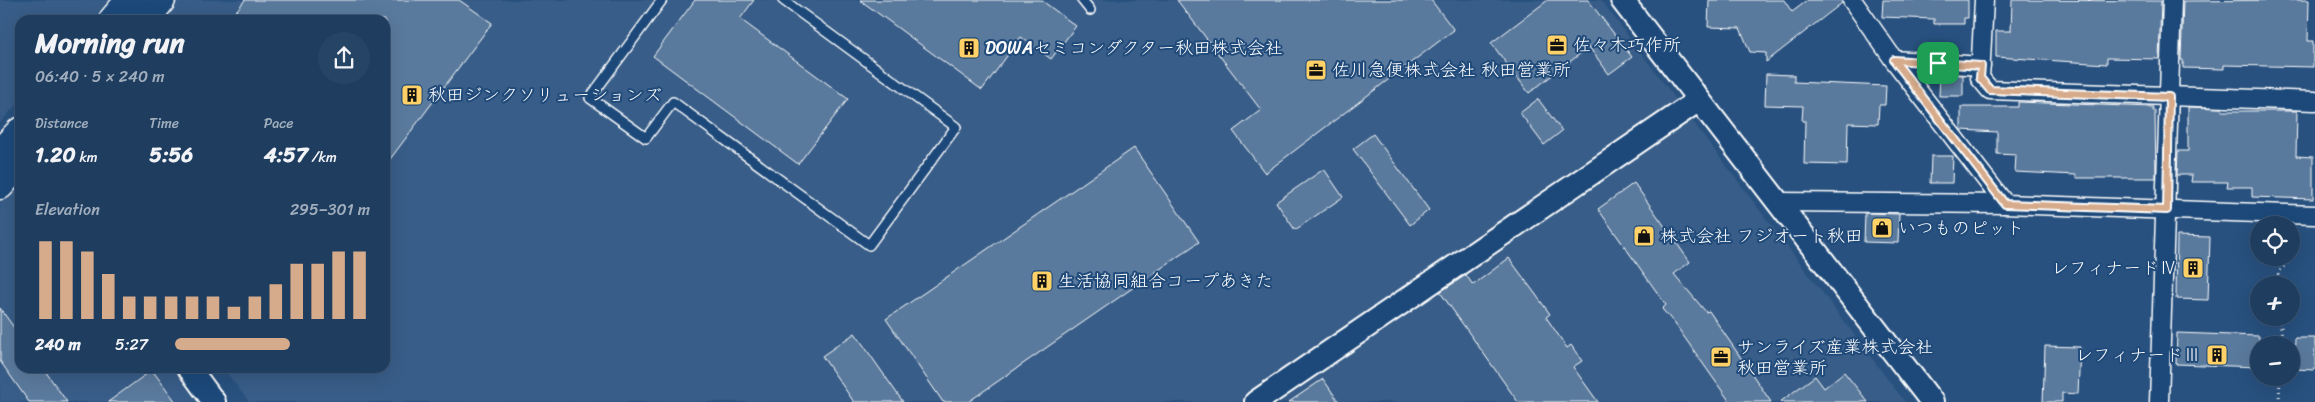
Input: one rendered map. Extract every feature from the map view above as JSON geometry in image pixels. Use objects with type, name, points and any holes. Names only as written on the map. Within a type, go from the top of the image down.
[{"type":"main road","points":[[117,15],[130,0]]},
{"type":"main road","points":[[149,15],[161,0]]},
{"type":"main road","points":[[0,153],[15,137]]},
{"type":"main road","points":[[0,185],[15,168]]},
{"type":"street","points":[[1622,0],[1932,402]]},
{"type":"street","points":[[1852,0],[1894,60],[2005,204]]},
{"type":"street","points":[[1984,0],[1980,78],[1990,90],[2315,101]]},
{"type":"street","points":[[2159,402],[2167,210],[2172,0]]},
{"type":"street","points":[[1894,60],[1981,66]]},
{"type":"street","points":[[1256,402],[1699,100]]},
{"type":"street","points":[[1778,202],[2005,204],[2315,215]]},
{"type":"street","points":[[193,373],[214,402]]},
{"type":"lane","points":[[662,0],[590,98],[646,138],[673,102],[869,245],[956,127],[783,0]]},
{"type":"lane","points":[[1082,0],[1090,10]]},
{"type":"path","points":[[2279,402],[2280,386]]},
{"type":"shaded area","points":[[0,0],[109,0],[96,15],[15,15],[15,106],[0,123]]},
{"type":"shaded area","points":[[172,0],[1601,0],[1905,402],[249,402],[227,373],[390,373],[390,15],[160,15]]},
{"type":"shaded area","points":[[15,186],[15,373],[176,373],[197,402],[0,402],[0,200]]},
{"type":"building","name":"秋田ジンクソリューションズ","points":[[245,0],[459,0],[492,23],[390,159],[390,15],[233,15]]},
{"type":"building","points":[[695,0],[754,0],[740,19],[848,99],[798,164],[653,56]]},
{"type":"building","name":"DOWAセミコンダクター秋田株式会社","points":[[860,0],[1041,0],[1076,26],[1051,59],[1021,37],[982,90]]},
{"type":"building","name":"佐川急便株式会社 秋田営業所","points":[[1177,0],[1431,0],[1454,30],[1265,173],[1233,131],[1261,110]]},
{"type":"building","name":"佐々木巧作所","points":[[1548,0],[1588,0],[1632,57],[1609,74],[1589,47],[1529,93],[1491,43]]},
{"type":"building","points":[[1709,0],[1784,0],[1792,12],[1808,0],[1842,0],[1842,3],[1766,62],[1766,53],[1750,52],[1740,28],[1708,27]]},
{"type":"building","points":[[1883,0],[1968,0],[1968,18],[1964,18],[1964,24],[1934,24],[1934,19],[1882,17]]},
{"type":"building","points":[[2012,0],[2161,1],[2159,59],[2107,58],[2107,64],[1996,57],[1996,31],[2011,31]]},
{"type":"building","points":[[2309,0],[2308,41],[2313,41],[2313,67],[2224,65],[2224,69],[2183,68],[2183,60],[2181,60],[2183,1]]},
{"type":"building","points":[[1766,74],[1794,75],[1794,82],[1886,86],[1885,105],[1879,105],[1878,124],[1848,123],[1847,165],[1804,164],[1805,121],[1802,121],[1803,106],[1765,105]]},
{"type":"building","points":[[1940,74],[1963,75],[1963,96],[1939,96]]},
{"type":"building","points":[[1538,99],[1562,131],[1544,145],[1520,113]]},
{"type":"building","points":[[2018,102],[2153,107],[2153,111],[2155,111],[2156,178],[2076,178],[2076,175],[2015,172],[2016,155],[1997,154],[1997,132],[1961,130],[1961,107],[2018,107]]},
{"type":"building","points":[[2188,107],[2222,108],[2222,111],[2297,111],[2296,156],[2313,157],[2313,199],[2252,197],[2252,187],[2227,187],[2228,182],[2191,182],[2192,175],[2177,175],[2178,151],[2188,151]]},
{"type":"building","points":[[1373,134],[1429,210],[1410,225],[1353,149]]},
{"type":"building","name":"生活協同組合コープあきた","points":[[1134,148],[1199,242],[968,402],[943,402],[886,319]]},
{"type":"building","points":[[1931,156],[1953,156],[1952,183],[1930,183]]},
{"type":"building","points":[[1324,169],[1343,197],[1295,230],[1276,202]]},
{"type":"building","points":[[1634,183],[1690,262],[1674,274],[1706,312],[1709,311],[1771,402],[1730,402],[1675,324],[1662,309],[1666,305],[1598,209]]},
{"type":"building","name":"いつものピット","points":[[1865,213],[1899,214],[1898,243],[1864,242]]},
{"type":"building","name":"レフィナードⅣ","points":[[2177,236],[2210,237],[2208,300],[2176,299]]},
{"type":"building","points":[[1509,258],[1550,314],[1546,317],[1567,348],[1571,345],[1582,361],[1573,367],[1598,402],[1518,402],[1440,292],[1466,275],[1473,285]]},
{"type":"building","points":[[0,308],[15,329],[15,373],[47,373],[67,402],[29,402],[0,361]]},
{"type":"building","points":[[855,333],[903,402],[854,402],[822,356]]},
{"type":"building","name":"レフィナードⅢ","points":[[2177,333],[2259,336],[2250,336],[2250,367],[2176,364]]},
{"type":"building","points":[[2300,338],[2315,338],[2315,370],[2300,369]]},
{"type":"building","points":[[2045,346],[2080,347],[2078,394],[2062,393],[2062,402],[2043,402]]},
{"type":"building","points":[[1844,372],[1868,402],[1780,402],[1815,376],[1824,388]]},
{"type":"building","points":[[148,373],[154,373],[176,402],[108,402]]},
{"type":"building","points":[[1323,379],[1339,402],[1289,402]]},
{"type":"place","name":"佐々木巧作所","points":[[1557,45]]},
{"type":"place","name":"DOWAセミコンダクター秋田株式会社","points":[[969,48]]},
{"type":"place","name":"佐川急便株式会社 秋田営業所","points":[[1316,70]]},
{"type":"place","name":"秋田ジンクソリューションズ","points":[[412,95]]},
{"type":"place","name":"いつものピット","points":[[1882,228]]},
{"type":"place","name":"株式会社 フジオート秋田","points":[[1644,236]]},
{"type":"place","name":"レフィナードⅣ","points":[[2193,268]]},
{"type":"place","name":"生活協同組合コープあきた","points":[[1042,281]]},
{"type":"place","name":"レフィナードⅢ","points":[[2217,355]]},
{"type":"place","name":"サンライズ産業株式会社 秋田営業所","points":[[1721,357]]},
{"type":"route","points":[[1894,60],[1938,63],[1981,66],[1980,78],[1990,90],[2169,97],[2167,210],[2005,204],[1894,60]]}]
